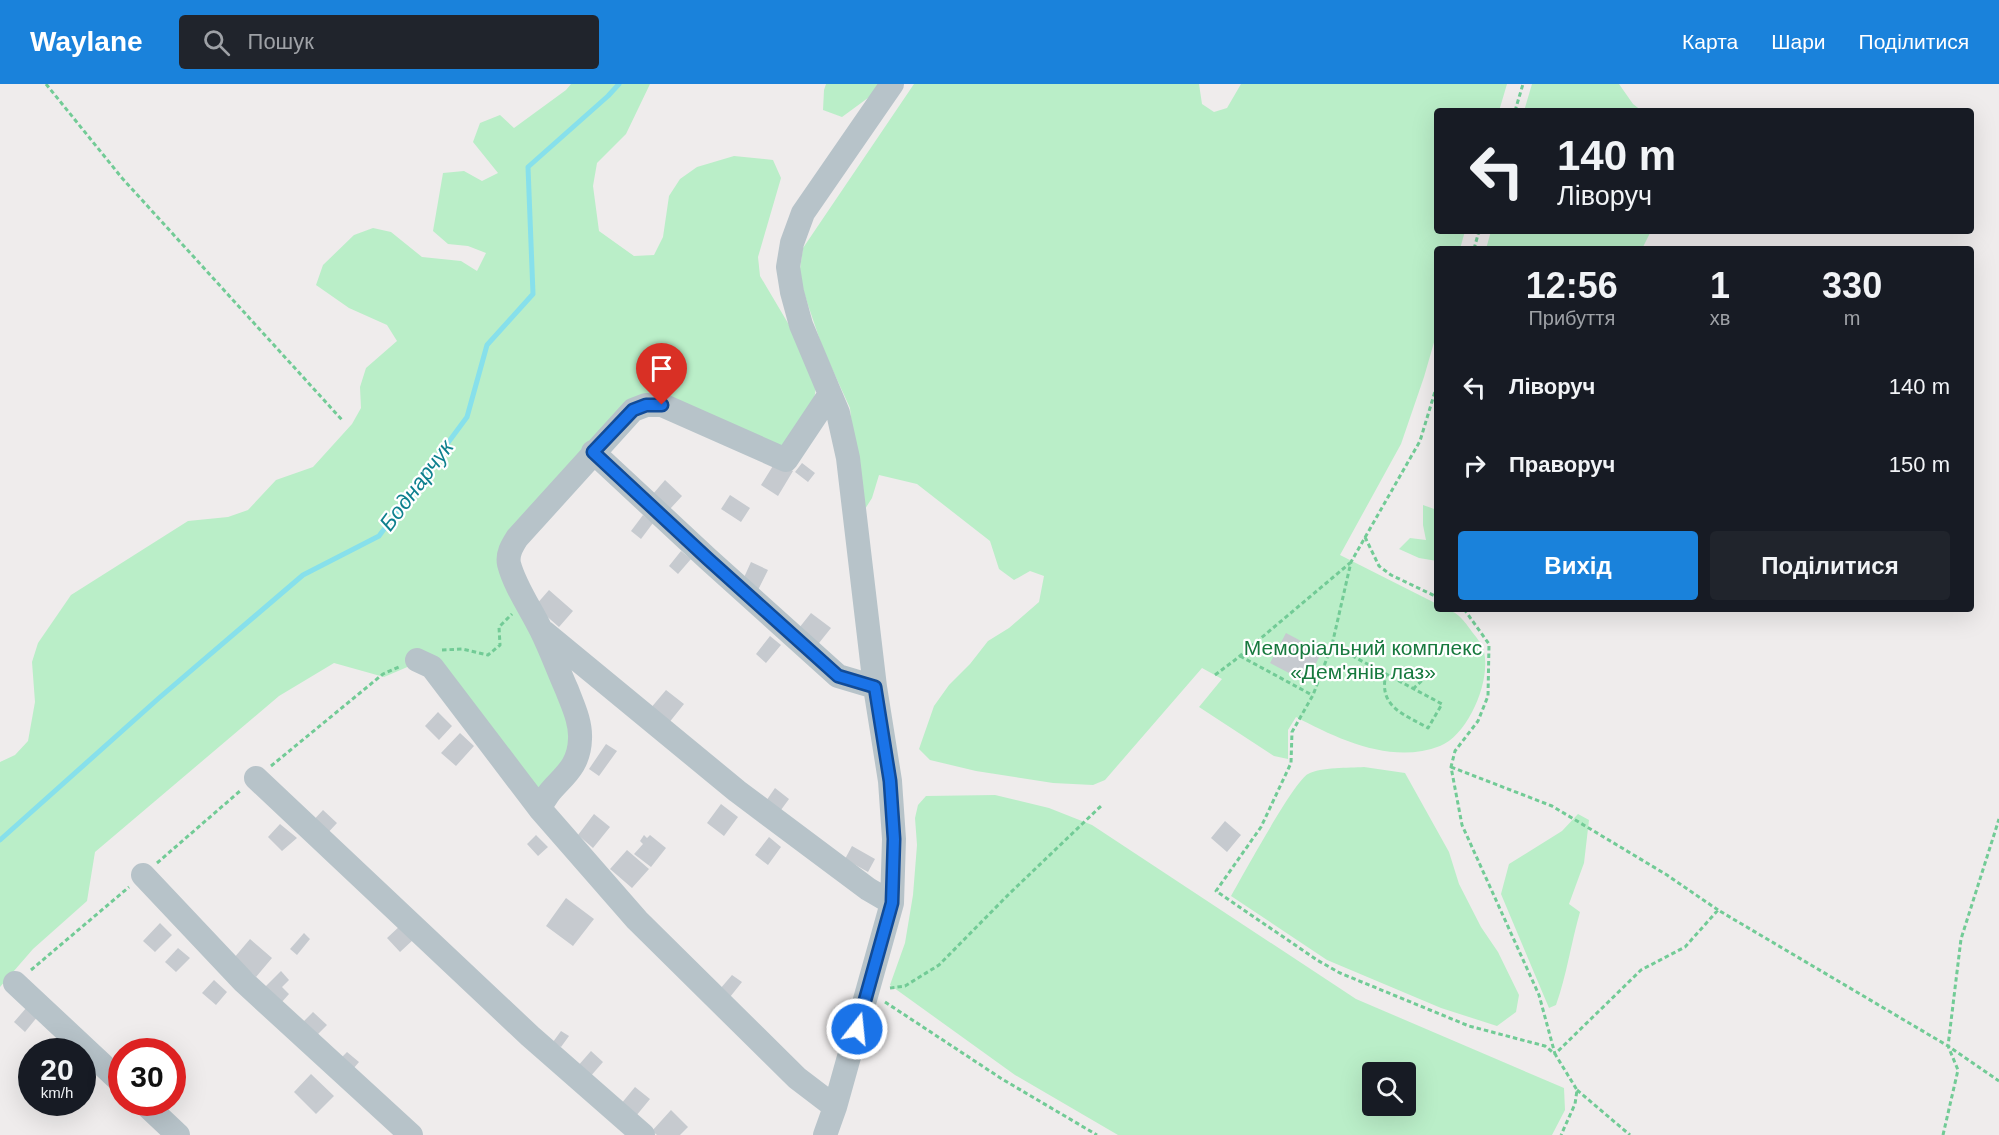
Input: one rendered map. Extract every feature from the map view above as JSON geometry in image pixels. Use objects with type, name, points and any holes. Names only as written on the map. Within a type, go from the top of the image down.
[{"type":"street","points":[[825,1135],[835,1107],[892,903],[894,839],[890,781],[875,687],[848,458],[831,394],[801,325],[788,267],[792,243],[803,213],[892,84]]},
{"type":"street","points":[[540,809],[543,802],[572,769],[579,752],[580,737],[577,714],[509,562],[510,550],[517,538],[633,410],[646,405],[662,405],[786,460],[831,394]]},
{"type":"street","points":[[593,452],[838,676],[875,687]]},
{"type":"street","points":[[541,630],[737,791],[868,889],[892,903]]},
{"type":"street","points":[[417,660],[432,667],[540,809],[637,920],[797,1078],[835,1107]]},
{"type":"street","points":[[256,778],[530,1036],[643,1135]]},
{"type":"street","points":[[143,875],[244,982],[411,1135]]},
{"type":"street","points":[[15,984],[108,1070]]},
{"type":"street","points":[[158,1116],[178,1135]]},
{"type":"path","points":[[46,84],[122,178],[344,422]]},
{"type":"path","points":[[1516,108],[1523,84]]},
{"type":"path","points":[[1434,395],[1420,441],[1351,562],[1332,645],[1313,695],[1292,732],[1291,764],[1261,827],[1216,891],[1317,960],[1340,973],[1460,1023],[1545,1046],[1555,1054]]},
{"type":"path","points":[[1365,537],[1380,566],[1391,575],[1434,596]]},
{"type":"path","points":[[1215,675],[1351,562]]},
{"type":"path","points":[[1466,612],[1489,644],[1488,696],[1478,721],[1455,751],[1450,767],[1462,825],[1539,995],[1555,1054],[1577,1090],[1630,1135]]},
{"type":"path","points":[[462,649],[488,655],[500,645],[499,627]]},
{"type":"path","points":[[1332,645],[1442,704],[1428,728],[1393,707],[1384,692],[1386,674]]},
{"type":"path","points":[[1240,656],[1313,695]]},
{"type":"path","points":[[15,984],[256,778],[383,674],[417,660]]},
{"type":"path","points":[[1413,689],[1434,669]]},
{"type":"path","points":[[1450,767],[1552,806],[1667,875],[1719,910],[1948,1046],[1999,1081]]},
{"type":"path","points":[[868,990],[904,986],[939,965],[1009,894],[1102,806]]},
{"type":"path","points":[[1942,1135],[1958,1070],[1948,1046],[1961,939],[1999,819]]},
{"type":"path","points":[[1555,1054],[1641,970],[1685,947],[1719,910]]},
{"type":"path","points":[[868,990],[1002,1079],[1097,1135]]},
{"type":"path","points":[[1561,1135],[1575,1104],[1577,1090]]},
{"type":"green space","points":[[571,84],[650,84],[626,134],[597,163],[593,186],[599,231],[634,256],[654,255],[663,237],[669,196],[680,179],[697,167],[734,156],[773,160],[781,178],[758,257],[760,276],[811,362],[817,381],[814,400],[785,447],[638,403],[508,542],[576,741],[533,808],[426,668],[412,665],[384,677],[334,663],[279,696],[95,852],[87,901],[33,949],[0,987],[0,762],[15,755],[28,741],[35,702],[32,662],[38,643],[71,595],[188,521],[228,517],[248,510],[276,480],[313,467],[352,424],[361,408],[360,387],[366,368],[397,341],[387,325],[349,308],[316,285],[323,265],[354,235],[373,228],[391,232],[422,257],[461,261],[477,271],[486,253],[468,246],[448,244],[433,231],[443,173],[464,171],[482,181],[498,173],[473,142],[480,123],[500,115],[514,128]]},
{"type":"green space","points":[[826,84],[887,84],[842,117],[823,110]]},
{"type":"green space","name":"Меморіальний комплекс «Дем'янів лаз»","points":[[914,84],[1199,84],[1202,104],[1214,112],[1227,108],[1241,84],[1507,84],[1500,108],[1434,108],[1434,234],[1464,234],[1461,246],[1434,246],[1434,342],[1424,377],[1401,444],[1340,555],[1434,602],[1434,612],[1456,614],[1480,643],[1485,664],[1481,692],[1460,731],[1440,746],[1403,753],[1384,751],[1347,741],[1296,717],[1288,730],[1288,759],[1274,756],[1199,707],[1222,679],[1202,668],[1105,780],[1093,785],[1053,783],[976,771],[930,760],[919,749],[934,706],[949,685],[988,641],[1009,628],[1039,602],[1044,576],[1030,571],[1014,580],[999,569],[990,541],[917,484],[879,475],[872,498],[865,509],[860,505],[850,408],[823,349],[799,276],[803,248]]},
{"type":"green space","points":[[1532,84],[1619,84],[1638,108],[1525,108]]},
{"type":"green space","points":[[1490,234],[1650,234],[1644,246],[1487,246]]},
{"type":"green space","points":[[1423,505],[1434,509],[1434,560],[1419,558],[1399,549],[1410,538],[1426,540]]},
{"type":"green space","points":[[1364,767],[1405,773],[1449,852],[1459,884],[1481,927],[1498,952],[1519,995],[1516,1012],[1497,1026],[1441,1008],[1327,960],[1231,896],[1280,811],[1301,780],[1308,774],[1320,770]]},
{"type":"green space","points":[[995,795],[1049,808],[1092,825],[1356,999],[1564,1088],[1565,1110],[1552,1135],[1118,1135],[1015,1075],[890,985],[905,943],[913,895],[917,845],[915,818],[918,805],[926,796]]},
{"type":"green space","points":[[1578,814],[1589,820],[1584,863],[1569,904],[1580,912],[1560,993],[1556,1005],[1549,1008],[1501,894],[1509,864],[1562,831]]},
{"type":"building","points":[[776,461],[793,471],[778,496],[761,485]]},
{"type":"building","points":[[802,463],[815,473],[808,482],[795,472]]},
{"type":"building","points":[[665,480],[682,496],[670,509],[653,494]]},
{"type":"building","points":[[730,495],[750,508],[741,522],[721,509]]},
{"type":"building","points":[[643,515],[653,523],[641,539],[631,531]]},
{"type":"building","points":[[681,551],[691,559],[678,574],[669,566]]},
{"type":"building","points":[[751,562],[768,570],[757,592],[741,584]]},
{"type":"building","points":[[549,590],[573,611],[559,627],[535,606]]},
{"type":"building","points":[[811,613],[831,628],[815,648],[795,633]]},
{"type":"building","points":[[1286,633],[1322,652],[1306,682],[1270,663]]},
{"type":"building","points":[[770,636],[781,645],[766,663],[756,654]]},
{"type":"building","points":[[666,690],[684,704],[668,724],[650,709]]},
{"type":"building","points":[[438,712],[452,726],[439,740],[425,726]]},
{"type":"building","points":[[460,733],[474,746],[456,766],[441,753]]},
{"type":"building","points":[[606,744],[617,751],[599,776],[589,769]]},
{"type":"building","points":[[775,788],[789,799],[778,814],[764,804]]},
{"type":"building","points":[[721,804],[738,817],[724,836],[707,823]]},
{"type":"building","points":[[323,810],[337,823],[323,838],[309,825]]},
{"type":"building","points":[[594,814],[610,827],[593,848],[578,835]]},
{"type":"building","points":[[1225,821],[1241,835],[1227,852],[1211,838]]},
{"type":"building","points":[[280,824],[297,838],[282,851],[268,837]]},
{"type":"building","points":[[536,835],[548,847],[538,856],[527,844]]},
{"type":"building","points":[[644,835],[647,838],[650,835],[666,848],[651,867],[634,854],[643,844],[640,841]]},
{"type":"building","points":[[769,837],[781,847],[768,865],[755,855]]},
{"type":"building","points":[[852,846],[875,859],[868,872],[845,859]]},
{"type":"building","points":[[627,850],[649,869],[632,888],[610,869]]},
{"type":"building","points":[[566,898],[594,919],[573,946],[546,926]]},
{"type":"building","points":[[160,923],[172,935],[155,952],[143,941]]},
{"type":"building","points":[[401,925],[414,939],[400,952],[387,938]]},
{"type":"building","points":[[304,933],[310,939],[297,955],[290,949]]},
{"type":"building","points":[[250,939],[272,958],[256,977],[234,958]]},
{"type":"building","points":[[178,948],[190,958],[176,972],[165,962]]},
{"type":"building","points":[[281,971],[289,980],[282,987],[289,994],[281,1003],[265,987]]},
{"type":"building","points":[[732,975],[742,982],[730,997],[720,989]]},
{"type":"building","points":[[214,980],[227,992],[216,1005],[202,993]]},
{"type":"building","points":[[27,1007],[38,1016],[25,1032],[14,1022]]},
{"type":"building","points":[[313,1012],[327,1025],[316,1036],[302,1023]]},
{"type":"building","points":[[561,1031],[569,1036],[561,1047],[553,1042]]},
{"type":"building","points":[[591,1051],[603,1062],[589,1078],[577,1067]]},
{"type":"building","points":[[347,1052],[359,1062],[353,1069],[341,1058]]},
{"type":"building","points":[[311,1074],[334,1096],[316,1114],[294,1092]]},
{"type":"building","points":[[635,1087],[650,1099],[636,1116],[621,1104]]},
{"type":"building","points":[[671,1110],[688,1127],[680,1135],[657,1135],[652,1131]]},
{"type":"waterway","name":"Боднарчук","points":[[0,840],[159,698],[303,575],[379,536],[467,417],[487,345],[533,294],[528,167],[619,84]]},
{"type":"route","points":[[662,405],[646,405],[633,410],[593,452],[838,676],[875,687],[890,781],[894,839],[892,903],[857,1029]]}]
